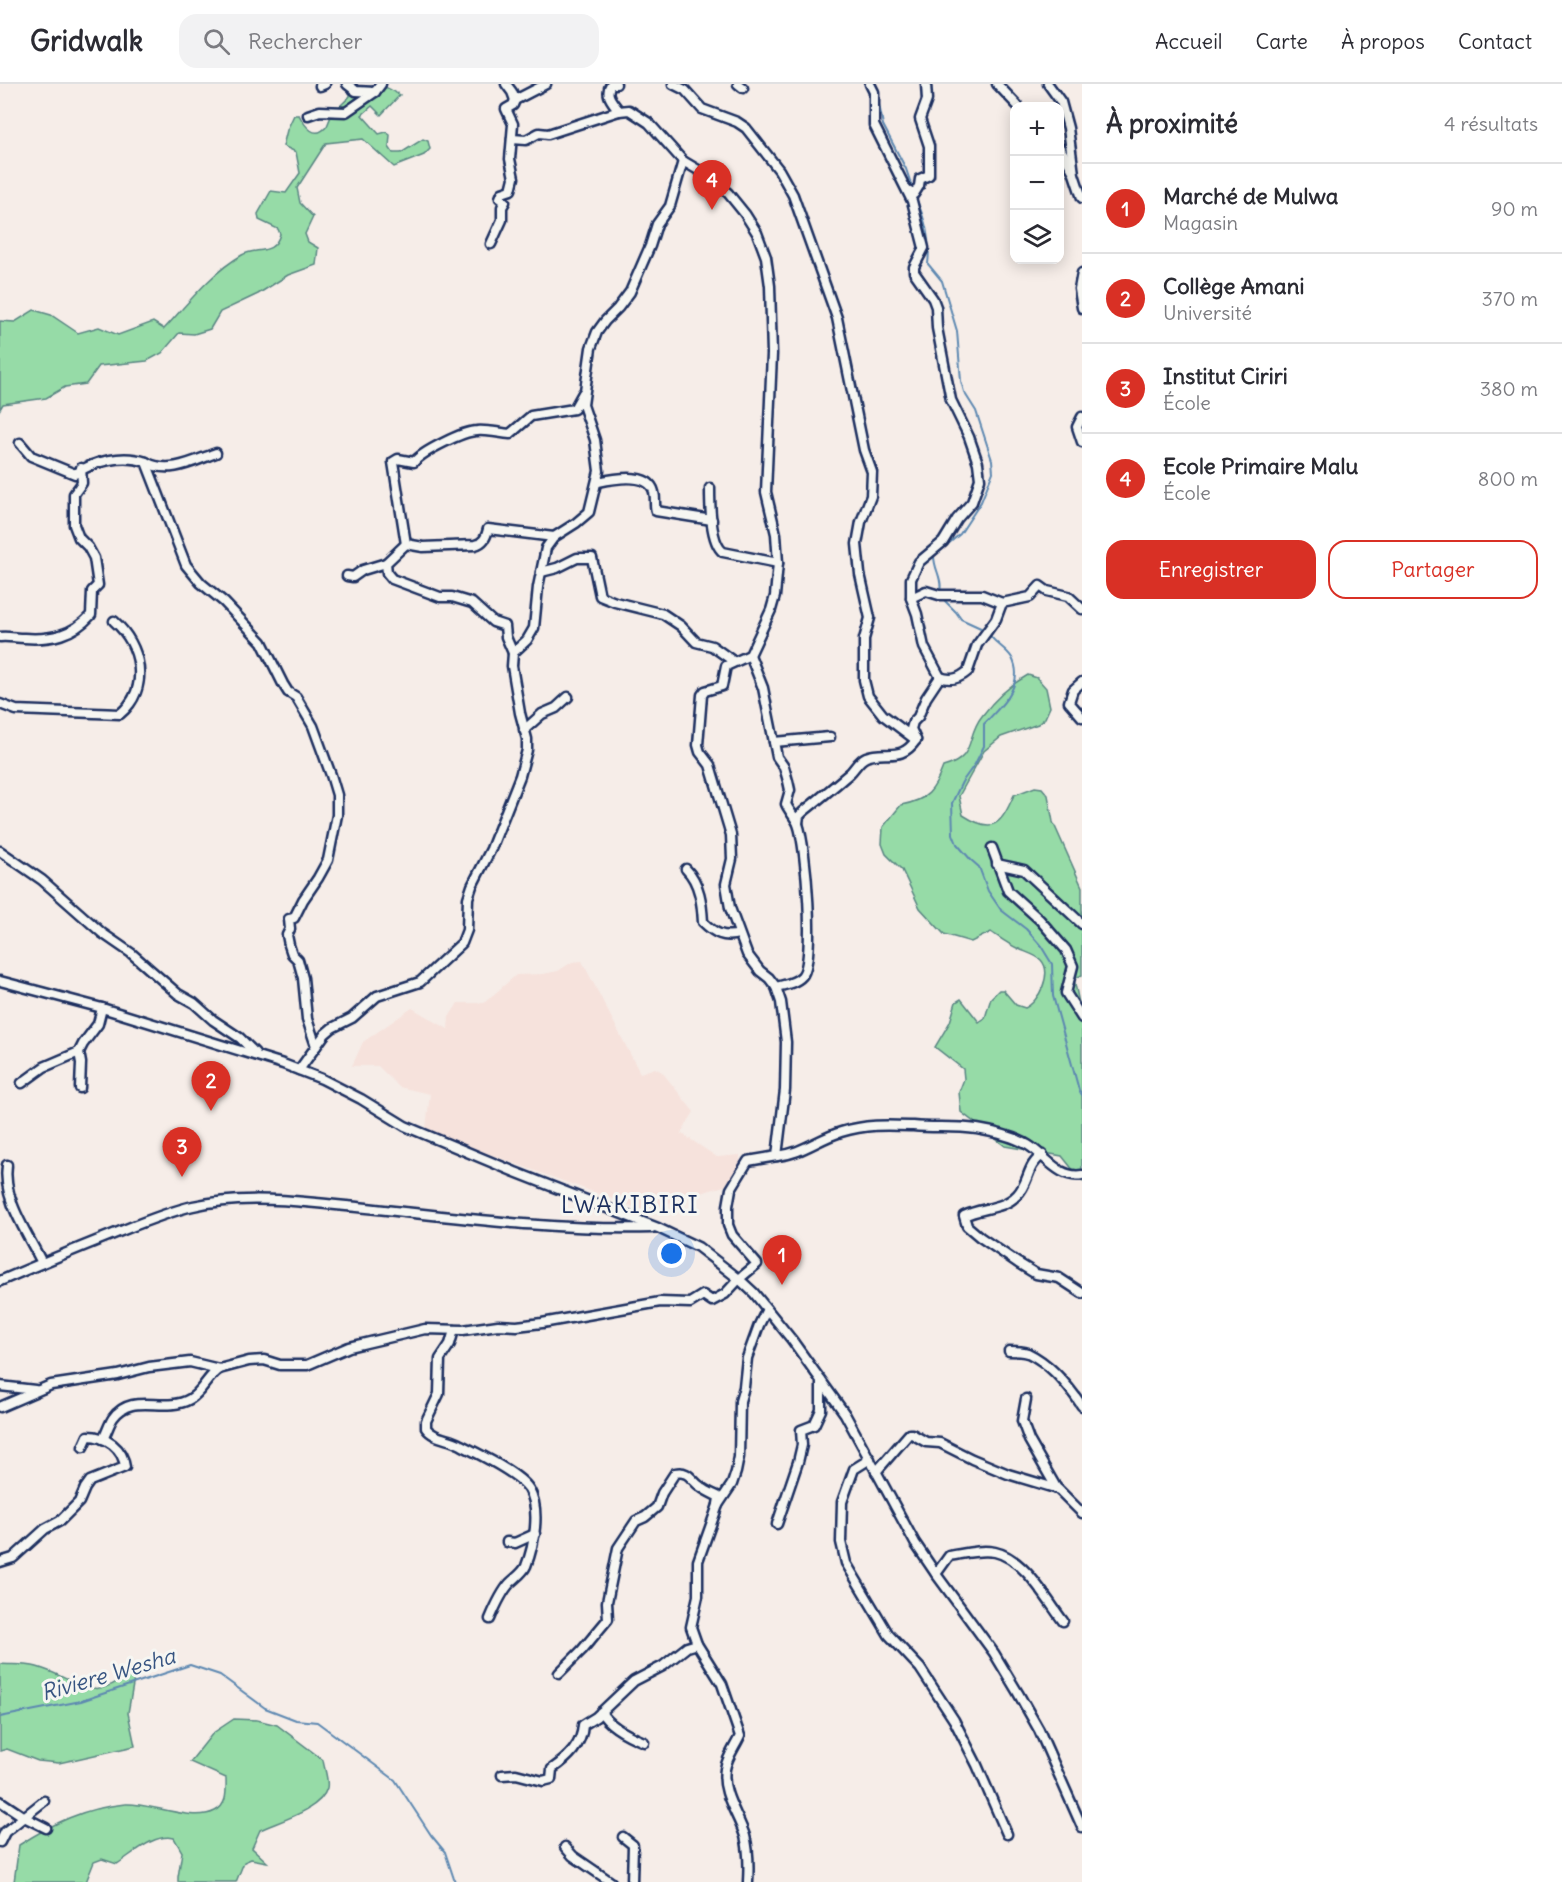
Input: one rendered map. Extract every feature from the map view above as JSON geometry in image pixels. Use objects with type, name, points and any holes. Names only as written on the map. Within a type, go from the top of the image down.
[{"type":"street","points":[[347,84],[356,88],[378,88]]},
{"type":"street","points":[[491,244],[502,220],[504,202],[500,198],[502,194],[511,190],[514,178],[510,159],[513,124],[506,109],[513,105],[514,100],[506,84]]},
{"type":"street","points":[[514,100],[534,86],[546,84]]},
{"type":"street","points":[[616,84],[611,84],[608,96],[619,111]]},
{"type":"street","points":[[673,84],[685,90],[702,109],[737,122],[746,128],[779,170],[793,195],[837,318],[862,441],[872,472],[871,496],[861,522],[857,544],[860,574],[870,618],[864,639],[864,680],[868,696],[883,715],[916,740]]},
{"type":"street","points":[[870,84],[874,92],[874,125],[891,162],[908,191],[924,248],[914,267],[914,272],[933,298],[936,306],[937,328],[949,392],[969,437],[978,463],[980,479],[972,501],[952,525],[948,536],[919,562],[911,579],[911,598],[924,647],[940,677],[947,680],[955,679],[968,672],[977,645],[996,619],[1002,603]]},
{"type":"street","points":[[908,191],[914,194],[920,179],[929,175],[929,146],[920,119],[927,100],[926,84]]},
{"type":"street","points":[[997,84],[1014,102]]},
{"type":"street","points":[[1048,84],[1061,102],[1068,128],[1074,174],[1082,198]]},
{"type":"street","points":[[308,115],[320,111],[346,112],[378,88]]},
{"type":"street","points":[[512,139],[526,140],[539,133],[548,134],[619,111],[629,110],[649,123],[683,161],[705,174],[728,193],[757,234],[766,257],[770,286],[772,354],[766,492],[776,534],[778,563],[775,596],[750,655],[726,666],[722,686],[705,691],[702,695],[698,745],[700,752],[710,765],[731,835],[732,859],[726,884],[730,908],[747,954],[776,987],[782,1010],[786,1053],[784,1101],[777,1156]]},
{"type":"street","points":[[1064,156],[1074,174]]},
{"type":"street","points":[[513,653],[534,628],[546,548],[554,537],[589,512],[598,482],[598,457],[589,417],[583,405],[591,348],[597,332],[630,291],[657,224],[670,206],[683,161]]},
{"type":"street","points":[[1082,273],[1079,289],[1082,308]]},
{"type":"street","points":[[406,544],[393,462],[398,459],[414,462],[420,455],[442,443],[475,430],[510,434],[531,416],[574,409],[584,393]]},
{"type":"street","points":[[1082,417],[1077,427],[1082,442]]},
{"type":"street","points":[[20,443],[32,456],[75,474],[81,468],[122,459],[134,458],[154,467],[174,467],[216,453]]},
{"type":"street","points":[[146,462],[186,565],[201,583],[224,602],[262,642],[283,684],[288,692],[296,697],[313,726],[331,774],[337,795],[337,815],[328,860],[294,918],[289,919],[290,929],[287,935],[292,954],[298,960],[303,978],[306,1019],[316,1046]]},
{"type":"street","points":[[0,637],[39,639],[62,636],[75,630],[91,615],[92,591],[98,585],[94,558],[79,538],[74,525],[74,494],[82,483],[81,468]]},
{"type":"street","points":[[598,482],[615,478],[639,479],[651,486],[656,511],[712,520]]},
{"type":"street","points":[[710,488],[712,520],[717,544],[723,552],[778,563]]},
{"type":"street","points":[[406,544],[423,547],[475,545],[481,543],[488,529],[554,537]]},
{"type":"street","points":[[347,576],[353,577],[363,570],[386,563],[406,544]]},
{"type":"street","points":[[542,572],[557,568],[577,558],[592,558],[600,596],[663,614],[696,642],[712,646],[733,661]]},
{"type":"street","points":[[299,1070],[332,1028],[352,1018],[376,996],[420,982],[462,943],[466,930],[468,898],[472,886],[492,849],[525,761],[527,739],[512,666],[513,653],[506,638],[505,626],[493,622],[472,603],[452,597],[440,597],[392,579],[387,573],[386,563]]},
{"type":"street","points":[[911,598],[926,591],[939,595],[982,595],[1002,603],[1030,597],[1040,586],[1047,591],[1068,596],[1082,609]]},
{"type":"street","points":[[0,704],[16,710],[120,714],[134,697],[139,678],[139,661],[130,639],[114,621]]},
{"type":"street","points":[[750,655],[763,688],[777,757],[784,767],[790,790],[786,804],[798,823]]},
{"type":"street","points":[[916,740],[911,729],[913,722],[940,677]]},
{"type":"street","points":[[1082,682],[1073,690],[1069,702],[1082,717]]},
{"type":"street","points":[[524,730],[542,714],[556,708],[568,697]]},
{"type":"street","points":[[774,742],[830,737]]},
{"type":"street","points":[[776,987],[796,981],[803,976],[808,957],[810,935],[799,816],[862,759],[868,756],[903,752],[916,740]]},
{"type":"street","points":[[992,848],[1008,891],[1040,920],[1066,951],[1073,966],[1066,993],[1082,1018]]},
{"type":"street","points":[[0,851],[42,880],[102,933],[131,953],[178,994],[194,1003],[213,1020],[240,1038],[260,1057]]},
{"type":"street","points":[[998,864],[1024,870],[1082,924]]},
{"type":"street","points":[[686,869],[694,878],[702,905],[703,922],[713,932],[728,937],[739,934]]},
{"type":"street","points":[[0,981],[102,1008],[299,1070],[341,1088],[405,1125],[515,1172],[658,1228],[698,1247],[739,1279],[767,1309],[845,1414],[898,1514],[936,1574],[994,1653],[1018,1693],[1038,1730],[1082,1827]]},
{"type":"street","points":[[80,1088],[79,1052],[99,1024],[102,1008]]},
{"type":"street","points":[[22,1083],[44,1067],[79,1052]]},
{"type":"street","points":[[103,1439],[113,1417],[123,1407],[132,1404],[164,1406],[190,1399],[211,1374],[219,1369],[249,1361],[264,1360],[280,1365],[307,1365],[349,1347],[425,1329],[454,1330],[542,1323],[660,1302],[690,1303],[704,1295],[711,1301],[725,1294],[757,1264],[729,1230],[727,1210],[731,1189],[747,1161],[798,1152],[844,1131],[887,1124],[915,1127],[946,1125],[987,1130],[1010,1136],[1042,1155],[1064,1173],[1082,1175]]},
{"type":"street","points":[[1042,1155],[1034,1160],[1019,1194],[1007,1204],[971,1212],[964,1216],[967,1226],[1018,1263],[1036,1274],[1059,1278],[1082,1293]]},
{"type":"street","points":[[7,1165],[6,1175],[15,1211],[42,1263]]},
{"type":"street","points":[[0,1196],[10,1192]]},
{"type":"street","points":[[1,1280],[173,1212],[194,1206],[242,1200],[275,1199],[563,1227],[658,1228]]},
{"type":"street","points":[[718,1505],[732,1484],[736,1472],[739,1457],[740,1401],[744,1388],[747,1358],[767,1309]]},
{"type":"street","points":[[454,1330],[450,1344],[440,1359],[439,1394],[426,1421],[426,1428],[437,1436],[458,1443],[500,1466],[518,1479],[529,1490],[535,1513],[534,1534],[526,1566],[503,1593],[490,1620]]},
{"type":"street","points":[[1009,1351],[1026,1352],[1048,1367],[1066,1384],[1082,1406]]},
{"type":"street","points":[[0,1407],[38,1390],[65,1382],[118,1375],[133,1370],[190,1362],[219,1369]]},
{"type":"street","points":[[777,1524],[798,1462],[802,1445],[801,1430],[814,1425],[821,1410],[821,1380]]},
{"type":"street","points":[[0,1386],[38,1390]]},
{"type":"street","points":[[1026,1399],[1022,1421],[1029,1440],[1058,1489],[1082,1513]]},
{"type":"street","points":[[876,1472],[909,1434],[912,1434],[926,1442],[940,1443],[1008,1474],[1058,1489]]},
{"type":"street","points":[[0,1562],[13,1558],[45,1528],[60,1521],[79,1502],[90,1481],[126,1467],[125,1460],[118,1449],[103,1439],[88,1436],[83,1447]]},
{"type":"street","points":[[870,1459],[854,1469],[842,1502],[841,1542],[846,1563],[889,1635],[920,1668],[954,1720],[977,1765],[1006,1834]]},
{"type":"street","points":[[559,1673],[608,1619],[607,1602],[618,1548],[636,1521],[657,1507],[662,1493],[675,1473],[682,1472],[690,1475],[699,1486],[719,1497],[698,1561],[698,1596],[691,1627],[697,1644],[722,1684],[740,1736],[728,1756],[725,1777],[726,1790],[748,1849],[748,1882]]},
{"type":"street","points":[[507,1542],[515,1543],[534,1534]]},
{"type":"street","points":[[936,1574],[948,1557],[984,1551],[1006,1556],[1035,1583],[1063,1621]]},
{"type":"street","points":[[502,1775],[516,1774],[543,1781],[550,1779],[552,1769],[570,1755],[580,1742],[583,1725],[601,1712],[634,1681],[655,1671],[687,1647],[697,1644]]},
{"type":"street","points":[[601,1712],[603,1717],[619,1730],[644,1742]]},
{"type":"street","points":[[0,1801],[24,1817],[46,1827]]},
{"type":"street","points":[[0,1842],[5,1832],[44,1801]]},
{"type":"street","points":[[623,1837],[633,1845],[632,1882]]},
{"type":"street","points":[[566,1848],[573,1856],[611,1882]]},
{"type":"shaded area","points":[[582,961],[640,1073],[655,1068],[662,1072],[694,1112],[681,1133],[717,1157],[740,1155],[737,1173],[727,1185],[659,1206],[654,1214],[464,1145],[426,1128],[430,1094],[399,1087],[378,1066],[352,1066],[363,1042],[412,1008],[448,1029],[449,1017],[458,1003],[484,1003],[516,975],[558,971],[572,962]]},
{"type":"green space","points":[[350,84],[355,84],[360,88],[381,86],[400,95],[381,115],[372,106],[362,115],[379,134],[386,132],[390,135],[389,147],[393,153],[401,153],[423,139],[428,141],[430,149],[424,155],[394,167],[363,139],[326,143],[297,188],[300,203],[313,217],[305,234],[308,242],[318,248],[316,265],[288,275],[258,294],[220,312],[210,329],[194,334],[179,333],[162,353],[147,361],[99,366],[86,384],[65,387],[46,398],[3,404],[0,409],[0,321],[15,322],[34,310],[51,315],[78,333],[99,327],[118,335],[153,322],[164,329],[220,270],[242,255],[274,245],[280,234],[278,229],[259,220],[258,214],[271,191],[286,193],[300,173],[296,152],[283,146],[294,115],[299,115],[314,132],[323,130],[333,113],[350,96]]},
{"type":"green space","points":[[1028,675],[1037,678],[1046,688],[1050,707],[1045,718],[1038,724],[1001,737],[984,751],[959,796],[963,815],[989,825],[995,823],[1005,813],[1014,795],[1035,787],[1042,788],[1048,795],[1053,822],[1082,887],[1082,975],[1074,979],[1082,1011],[1082,1181],[1062,1156],[1005,1146],[961,1112],[959,1092],[964,1079],[963,1069],[935,1047],[950,1022],[956,1002],[961,999],[979,1022],[985,1018],[991,998],[999,990],[1003,990],[1016,1005],[1025,1008],[1030,1005],[1039,994],[1045,979],[1046,972],[1041,960],[1012,946],[991,932],[971,942],[944,934],[920,908],[902,870],[886,854],[882,844],[883,827],[901,805],[918,800],[929,793],[943,767],[954,763],[966,752],[977,724],[987,710],[1009,688]]},
{"type":"green space","points":[[0,1664],[37,1667],[82,1686],[93,1688],[104,1688],[127,1674],[134,1679],[128,1713],[135,1746],[59,1763],[38,1761],[7,1749],[0,1751]]},
{"type":"green space","points":[[234,1719],[257,1720],[277,1725],[323,1760],[327,1788],[317,1803],[288,1819],[260,1830],[252,1848],[267,1862],[251,1859],[244,1862],[236,1882],[178,1882],[182,1852],[174,1838],[166,1837],[151,1841],[117,1864],[102,1859],[94,1862],[86,1882],[14,1882],[19,1845],[57,1823],[82,1813],[125,1804],[195,1815],[215,1811],[224,1801],[226,1778],[190,1762],[213,1733]]},
{"type":"waterway","points":[[878,99],[883,125],[906,169],[913,190]]},
{"type":"waterway","points":[[915,196],[926,229],[929,246],[928,264],[942,281],[957,331],[964,392],[976,411],[992,460],[993,472],[981,502],[960,534],[934,556],[940,592]]},
{"type":"waterway","points":[[941,597],[961,619],[985,630]]},
{"type":"waterway","points":[[989,634],[1012,658],[1016,677],[1014,686],[1004,703],[984,724],[984,746],[952,803],[953,834],[957,844],[979,867],[988,891],[1001,910],[1026,929],[1041,946],[1052,964],[1053,996],[1082,1095]]},
{"type":"waterway","name":"Riviere Wesha","points":[[0,1717],[81,1701],[190,1665],[220,1675],[265,1708],[296,1720],[317,1722],[395,1780],[431,1835],[445,1852],[455,1882]]},
{"type":"place","name":"Ecole Primaire Malu","points":[[712,210]]},
{"type":"place","name":"Collège Amani","points":[[211,1111]]},
{"type":"place","name":"Institut Ciriri","points":[[182,1177]]},
{"type":"place","name":"Marché de Mulwa","points":[[782,1285]]},
{"type":"district","name":"LWAKIBIRI","points":[[630,1204]]}]
